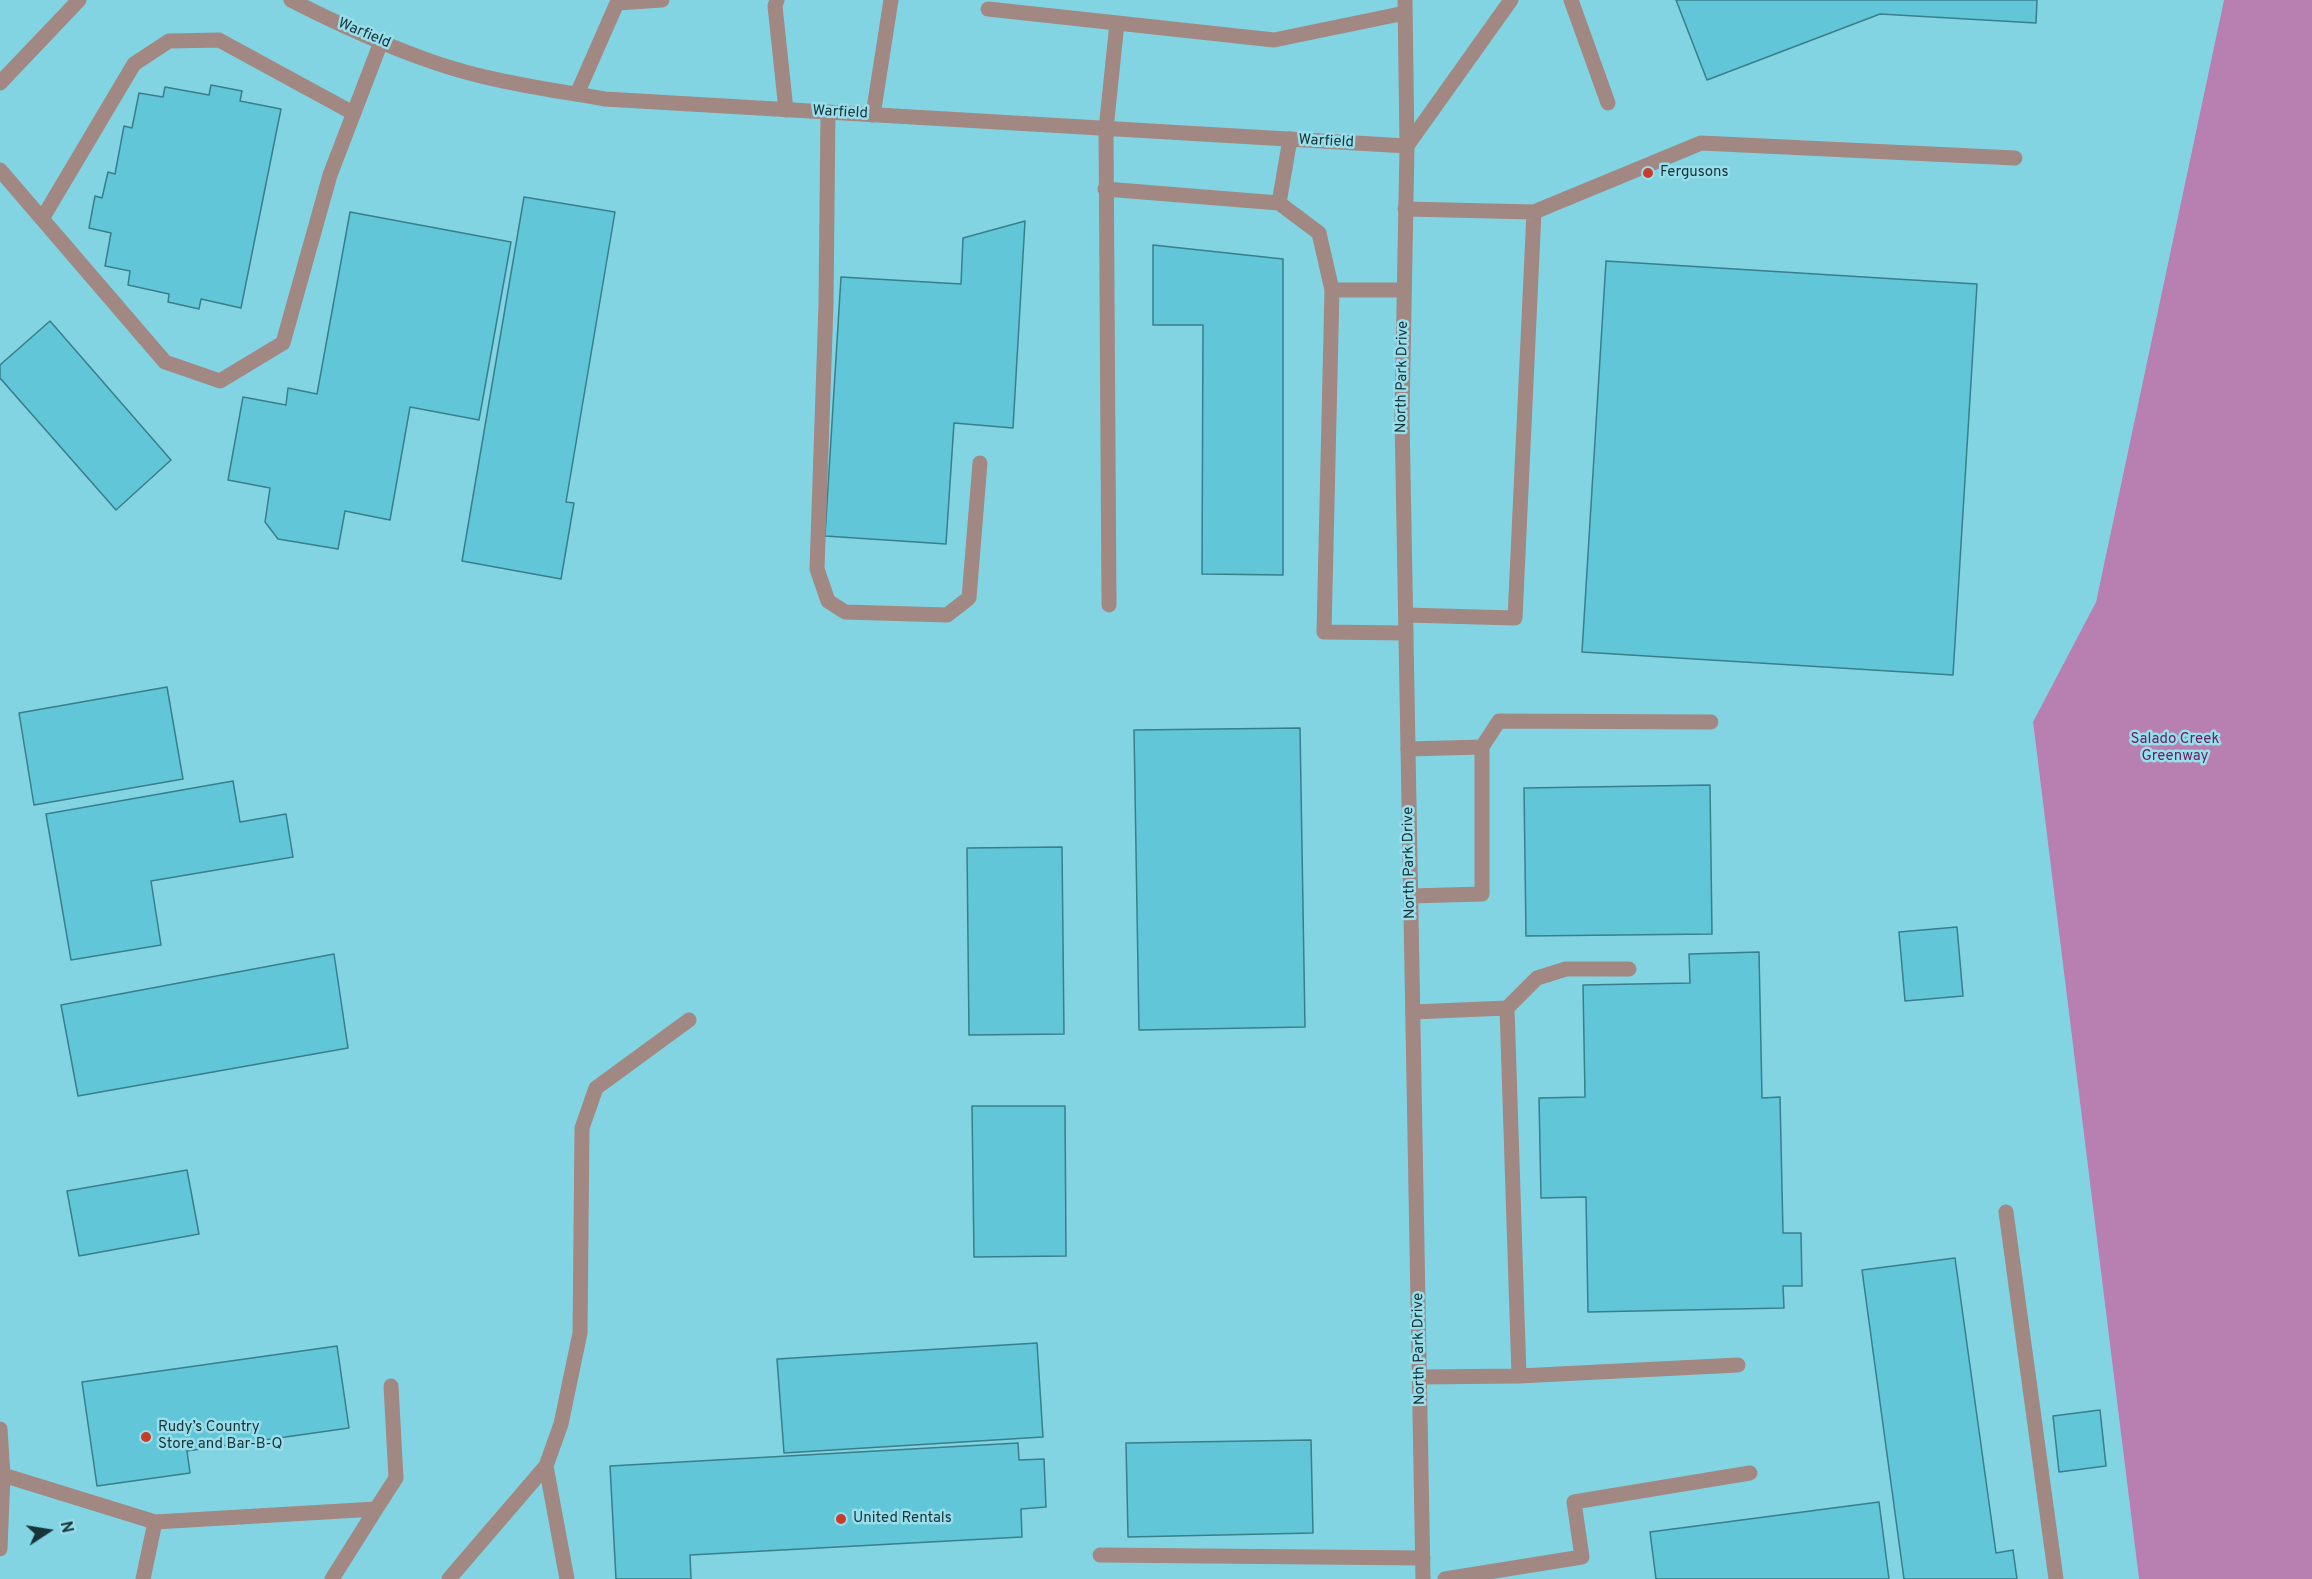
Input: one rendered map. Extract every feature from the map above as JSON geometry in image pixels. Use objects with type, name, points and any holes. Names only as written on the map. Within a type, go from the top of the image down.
[{"type":"street","points":[[0,83],[79,0]]},
{"type":"street","name":"Warfield","points":[[291,0],[349,30],[432,61],[496,79],[605,99],[1407,146]]},
{"type":"street","points":[[577,94],[613,2],[662,0]]},
{"type":"street","points":[[777,0],[775,6],[786,110]]},
{"type":"street","points":[[873,115],[891,0]]},
{"type":"street","points":[[1407,146],[1510,0]]},
{"type":"street","points":[[1571,0],[1608,103]]},
{"type":"street","points":[[988,9],[1274,39],[1405,7]]},
{"type":"street","name":"North Park Drive","points":[[1405,7],[1407,146],[1402,416],[1424,1579]]},
{"type":"street","points":[[1109,605],[1105,189],[1106,129],[1117,22]]},
{"type":"street","points":[[42,219],[134,64],[169,41],[219,40],[353,113]]},
{"type":"street","points":[[0,170],[165,362],[220,381],[283,343],[330,175],[381,42]]},
{"type":"street","points":[[828,112],[826,304],[817,569],[828,601],[844,612],[947,615],[969,598],[980,463]]},
{"type":"street","points":[[1279,203],[1290,139]]},
{"type":"street","points":[[1405,209],[1534,212],[1701,143],[2015,158]]},
{"type":"street","points":[[1105,189],[1279,203],[1319,233],[1332,290],[1324,632],[1406,633]]},
{"type":"street","points":[[1406,615],[1515,618],[1534,212]]},
{"type":"street","points":[[1332,290],[1404,290]]},
{"type":"street","points":[[1411,896],[1482,894],[1482,747],[1499,721],[1711,722]]},
{"type":"street","points":[[1408,748],[1482,747]]},
{"type":"street","points":[[1413,1012],[1507,1008],[1537,978],[1566,969],[1629,969]]},
{"type":"street","points":[[1507,1008],[1519,1376]]},
{"type":"street","points":[[449,1579],[546,1466],[561,1424],[580,1333],[582,1128],[596,1088],[689,1020]]},
{"type":"street","points":[[2006,1212],[2056,1579]]},
{"type":"street","points":[[1420,1377],[1519,1376],[1737,1365]]},
{"type":"street","points":[[332,1579],[396,1478],[391,1386]]},
{"type":"street","points":[[0,1429],[3,1475],[0,1549]]},
{"type":"street","points":[[546,1466],[567,1579]]},
{"type":"street","points":[[1445,1579],[1582,1557],[1574,1502],[1750,1473]]},
{"type":"street","points":[[3,1475],[155,1522],[376,1509]]},
{"type":"street","points":[[143,1579],[155,1522]]},
{"type":"street","points":[[1100,1555],[1423,1558]]},
{"type":"shaded area","points":[[0,0],[2224,0],[2096,602],[2033,723],[2139,1579],[0,1579]]},
{"type":"green space","name":"Salado Creek Greenway","points":[[2224,0],[2312,0],[2312,1579],[2139,1579],[2033,722],[2096,602]]},
{"type":"building","points":[[1676,0],[2037,0],[2036,23],[1880,14],[1707,80]]},
{"type":"building","points":[[211,85],[242,91],[240,101],[281,109],[241,308],[201,299],[199,309],[168,302],[169,294],[128,285],[130,271],[105,266],[111,233],[89,228],[95,196],[102,198],[108,172],[115,174],[124,126],[132,128],[139,93],[163,97],[165,87],[209,95]]},
{"type":"building","points":[[524,197],[615,212],[566,502],[574,503],[561,579],[462,561]]},
{"type":"building","points":[[350,212],[511,242],[479,420],[410,407],[390,520],[345,511],[338,549],[278,539],[265,522],[270,488],[228,480],[243,397],[286,405],[288,388],[317,394]]},
{"type":"building","points":[[1025,221],[1013,428],[954,423],[946,544],[825,536],[841,277],[961,284],[963,238]]},
{"type":"building","points":[[1153,245],[1283,259],[1283,575],[1202,574],[1203,325],[1153,325]]},
{"type":"building","points":[[1606,261],[1977,284],[1953,675],[1582,652]]},
{"type":"building","points":[[50,321],[171,460],[116,510],[0,378],[0,365]]},
{"type":"building","points":[[167,687],[183,779],[34,805],[19,713]]},
{"type":"building","points":[[1300,728],[1305,1027],[1139,1030],[1134,730]]},
{"type":"building","points":[[233,781],[240,822],[286,814],[293,857],[151,881],[161,945],[71,960],[46,814]]},
{"type":"building","points":[[1710,785],[1712,934],[1526,936],[1524,788]]},
{"type":"building","points":[[1062,847],[1064,1034],[969,1035],[967,848]]},
{"type":"building","points":[[1957,927],[1963,996],[1905,1001],[1899,932]]},
{"type":"building","points":[[1759,952],[1762,1098],[1780,1097],[1783,1233],[1801,1233],[1802,1286],[1783,1286],[1784,1308],[1588,1312],[1586,1197],[1541,1198],[1539,1098],[1585,1097],[1583,985],[1690,983],[1689,954]]},
{"type":"building","points":[[334,954],[348,1048],[78,1096],[61,1005]]},
{"type":"building","points":[[972,1106],[1065,1106],[1066,1256],[974,1257]]},
{"type":"building","points":[[187,1170],[199,1234],[79,1256],[67,1191]]},
{"type":"building","points":[[1955,1258],[1996,1553],[2013,1550],[2017,1579],[1904,1579],[1862,1270]]},
{"type":"building","points":[[1037,1343],[1043,1437],[784,1453],[777,1359]]},
{"type":"building","points":[[337,1346],[349,1428],[187,1451],[190,1473],[97,1486],[82,1382]]},
{"type":"building","points":[[2100,1410],[2106,1466],[2059,1472],[2053,1416]]},
{"type":"building","points":[[1311,1440],[1313,1533],[1128,1537],[1126,1443]]},
{"type":"building","name":"United Rentals","points":[[1018,1443],[1019,1460],[1044,1459],[1046,1507],[1021,1509],[1022,1537],[690,1555],[691,1579],[616,1579],[610,1466]]},
{"type":"building","points":[[1879,1502],[1889,1579],[1656,1579],[1650,1532]]},
{"type":"place","name":"Fergusons","points":[[1648,173]]},
{"type":"place","name":"Rudy’s Country Store and Bar-B-Q","points":[[146,1437]]},
{"type":"place","name":"United Rentals","points":[[841,1519]]}]
